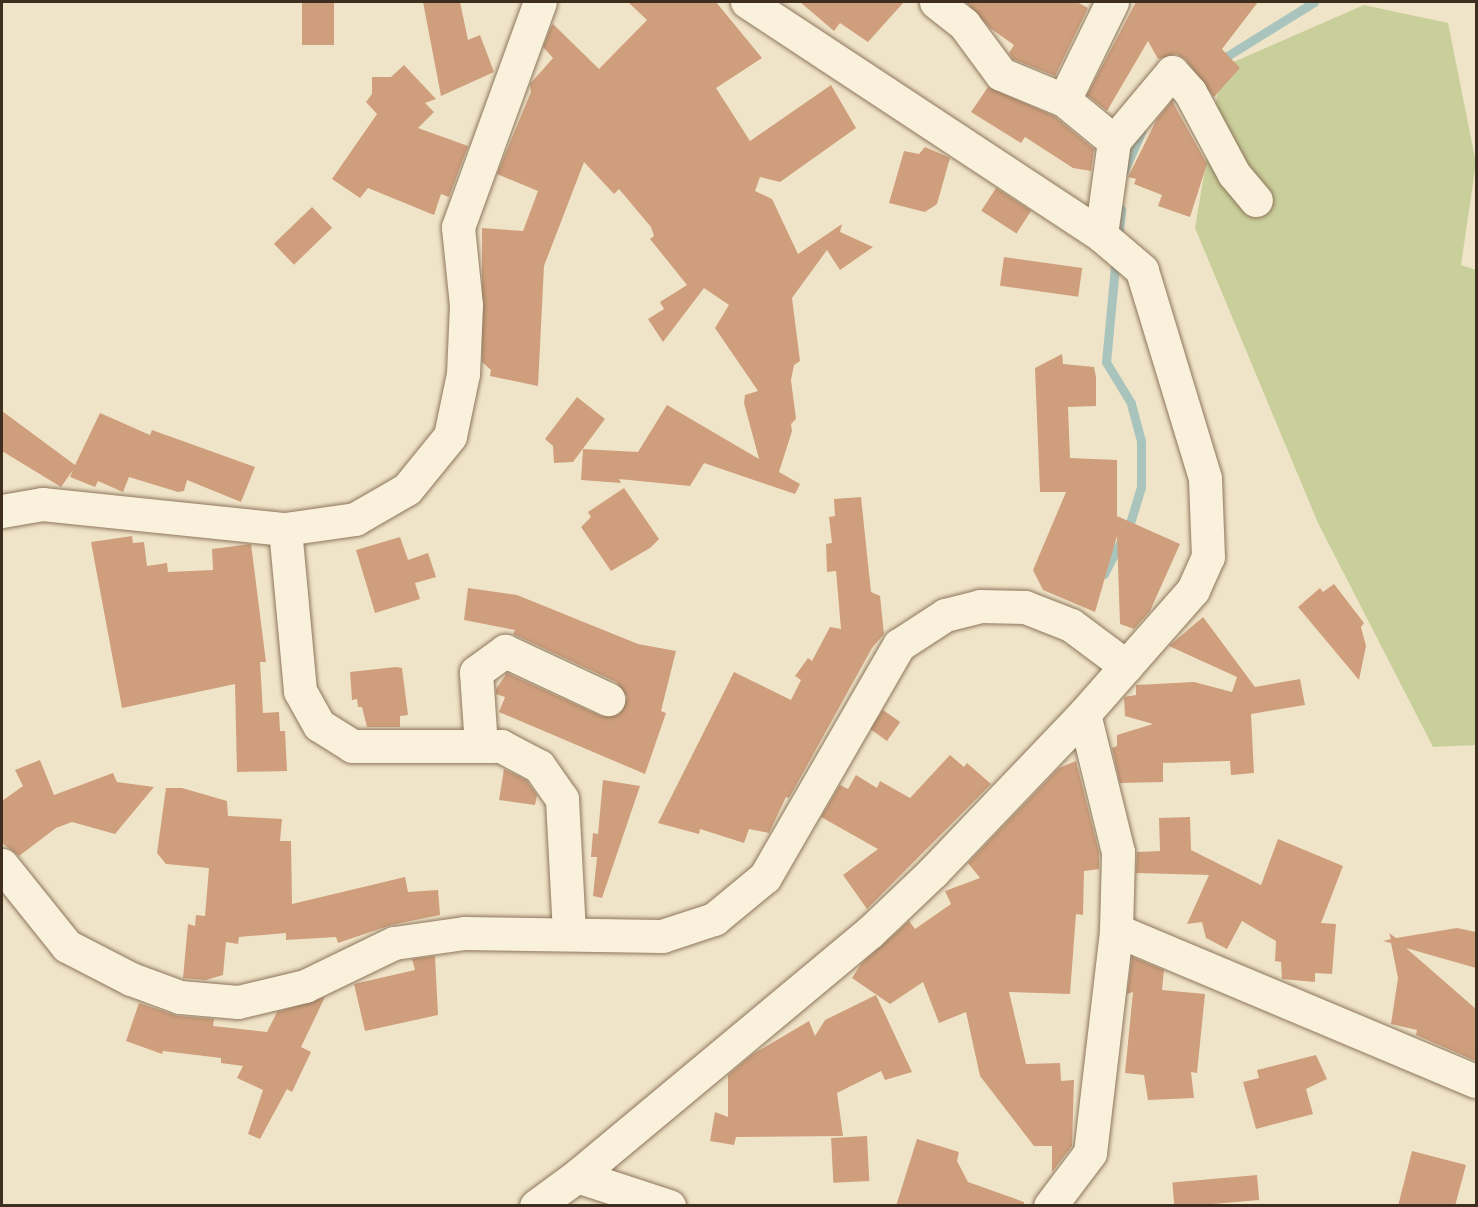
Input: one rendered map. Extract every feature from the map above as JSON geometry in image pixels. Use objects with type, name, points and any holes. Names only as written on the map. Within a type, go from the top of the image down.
[{"type":"street","points":[[2,511],[42,504],[285,530],[355,519],[407,489],[450,436],[463,375],[466,305],[458,227],[540,2]]},
{"type":"street","points":[[536,1206],[577,1176],[870,932],[1084,714],[1193,590],[1208,557],[1209,514],[1205,478],[1142,270],[1101,235],[747,2]]},
{"type":"street","points":[[936,2],[964,24],[1001,74],[1064,100],[1114,141]]},
{"type":"street","points":[[1064,100],[1112,2]]},
{"type":"street","points":[[1101,235],[1114,141],[1172,72],[1190,92],[1234,174],[1256,200]]},
{"type":"street","points":[[285,530],[300,692],[319,725],[352,746],[501,746],[539,766],[562,799],[569,934]]},
{"type":"street","points":[[2,865],[67,946],[131,978],[180,997],[238,1002],[305,986],[394,943],[464,933],[662,936],[714,919],[765,877],[899,645],[945,615],[980,606],[1025,607],[1071,625],[1126,666]]},
{"type":"street","points":[[481,746],[476,672],[506,651],[608,699]]},
{"type":"street","points":[[1050,1206],[1090,1153],[1116,930],[1118,852],[1084,714]]},
{"type":"street","points":[[1116,930],[1476,1081]]},
{"type":"street","points":[[577,1176],[669,1206]]},
{"type":"green space","points":[[1364,5],[1448,23],[1476,163],[1461,265],[1476,270],[1476,745],[1433,747],[1318,523],[1195,228],[1222,67]]},
{"type":"building","points":[[302,2],[334,2],[334,45],[302,45]]},
{"type":"building","points":[[423,2],[460,2],[468,40],[480,35],[494,72],[441,96]]},
{"type":"building","points":[[628,2],[716,2],[762,58],[716,88],[750,141],[831,85],[856,128],[780,182],[760,177],[755,191],[772,199],[798,254],[842,224],[840,232],[873,247],[840,270],[827,250],[792,298],[800,361],[794,365],[791,380],[796,419],[791,424],[792,431],[779,472],[800,484],[795,494],[704,463],[690,486],[619,479],[621,483],[581,480],[583,449],[638,452],[667,405],[759,459],[744,403],[745,395],[758,391],[715,328],[729,305],[704,288],[663,342],[648,319],[664,309],[660,302],[687,285],[650,239],[654,236],[651,227],[619,189],[614,194],[584,162],[544,266],[538,386],[490,376],[491,370],[482,362],[482,228],[523,231],[538,191],[497,174],[531,92],[530,84],[553,58],[543,47],[550,29],[553,24],[599,69],[647,20]]},
{"type":"building","points":[[800,2],[904,2],[868,42],[840,23],[834,31]]},
{"type":"building","points":[[966,2],[1077,2],[1088,8],[1055,76],[1013,59],[1009,53],[1014,45],[990,28]]},
{"type":"building","points":[[1136,2],[1258,2],[1222,49],[1240,68],[1214,97],[1185,59],[1176,54],[1158,59],[1148,41],[1107,111],[1087,95]]},
{"type":"building","points":[[404,65],[436,99],[425,103],[434,112],[418,128],[468,146],[449,197],[441,194],[434,215],[368,188],[360,198],[332,179],[377,114],[366,102],[372,94],[372,77],[391,77]]},
{"type":"building","points":[[988,87],[1054,116],[1094,149],[1091,171],[1073,168],[1025,137],[1021,143],[971,112]]},
{"type":"building","points":[[1172,101],[1207,164],[1190,217],[1158,206],[1162,195],[1134,184],[1136,179],[1128,177],[1157,119]]},
{"type":"building","points":[[925,147],[950,158],[937,204],[925,212],[889,203],[904,151],[919,154]]},
{"type":"building","points":[[996,188],[1031,211],[1017,234],[981,211]]},
{"type":"building","points":[[312,207],[332,228],[294,265],[274,244]]},
{"type":"building","points":[[1004,257],[1082,268],[1078,297],[1000,286]]},
{"type":"building","points":[[1062,354],[1063,364],[1094,367],[1096,377],[1096,406],[1068,407],[1070,458],[1117,460],[1117,516],[1180,544],[1150,611],[1134,629],[1120,624],[1117,536],[1095,612],[1043,590],[1033,570],[1066,492],[1040,492],[1035,368]]},
{"type":"building","points":[[577,397],[605,419],[573,462],[554,463],[553,446],[545,439]]},
{"type":"building","points":[[2,411],[75,465],[100,413],[150,435],[152,430],[255,467],[241,502],[187,480],[184,491],[178,492],[129,477],[123,492],[98,481],[95,487],[70,477],[73,470],[61,487],[2,451]]},
{"type":"building","points":[[624,488],[659,539],[650,548],[611,571],[581,527],[591,517],[588,512]]},
{"type":"building","points":[[861,497],[871,592],[880,596],[884,634],[872,648],[789,798],[786,797],[769,833],[749,829],[744,843],[700,829],[699,834],[658,823],[734,672],[791,700],[801,680],[795,676],[808,658],[812,661],[830,627],[841,629],[836,571],[827,572],[826,544],[832,543],[829,517],[835,516],[834,499]]},
{"type":"building","points":[[132,536],[133,543],[144,542],[147,566],[167,563],[168,572],[213,570],[212,549],[251,544],[266,662],[260,662],[263,713],[279,712],[280,731],[285,731],[287,771],[237,772],[235,684],[122,708],[91,542]]},
{"type":"building","points":[[400,537],[408,560],[428,553],[436,577],[415,583],[420,599],[375,613],[356,550]]},
{"type":"building","points":[[1334,584],[1364,623],[1361,627],[1366,646],[1359,680],[1298,607],[1320,588],[1323,592]]},
{"type":"building","points":[[468,588],[517,595],[638,644],[676,651],[661,711],[666,713],[645,774],[499,712],[505,697],[496,694],[496,689],[507,673],[601,716],[619,714],[627,697],[616,682],[513,634],[515,630],[464,620]]},
{"type":"building","points":[[1203,617],[1255,687],[1300,679],[1305,705],[1251,714],[1254,773],[1231,775],[1230,761],[1163,763],[1163,782],[1120,783],[1112,748],[1117,746],[1117,735],[1153,724],[1125,716],[1124,697],[1136,695],[1136,685],[1194,682],[1232,692],[1237,677],[1169,646]]},
{"type":"building","points":[[402,668],[408,715],[400,716],[400,727],[367,727],[362,707],[358,707],[357,699],[352,700],[350,672]]},
{"type":"building","points":[[883,710],[900,722],[887,741],[870,729]]},
{"type":"building","points":[[950,755],[964,767],[967,763],[991,784],[867,909],[843,875],[878,849],[821,817],[840,785],[848,789],[856,775],[877,788],[880,781],[910,798]]},
{"type":"building","points":[[40,760],[54,795],[113,773],[117,782],[154,787],[115,834],[72,822],[56,828],[19,856],[2,843],[2,801],[23,786],[15,770]]},
{"type":"building","points":[[1076,761],[1099,852],[1099,869],[1084,871],[1083,915],[1076,914],[1070,994],[1009,992],[1026,1064],[1060,1063],[1061,1081],[1074,1080],[1072,1146],[1052,1172],[1052,1146],[1034,1146],[980,1076],[966,1012],[939,1023],[923,982],[890,1004],[852,978],[861,964],[909,921],[915,929],[951,904],[945,891],[980,878],[968,863],[1059,768]]},
{"type":"building","points":[[504,769],[526,780],[537,795],[535,805],[499,800]]},
{"type":"building","points":[[603,780],[640,786],[602,898],[593,896],[597,857],[591,857],[593,833],[598,834]]},
{"type":"building","points":[[166,788],[182,788],[227,801],[228,816],[282,819],[280,841],[291,841],[292,904],[405,877],[408,892],[438,890],[440,915],[391,925],[338,943],[336,937],[286,940],[286,933],[239,937],[238,944],[226,942],[223,975],[206,980],[183,978],[188,924],[195,926],[196,915],[205,916],[209,868],[166,864],[157,853]]},
{"type":"building","points":[[1190,817],[1191,850],[1261,885],[1278,839],[1343,866],[1321,923],[1336,924],[1332,974],[1315,973],[1315,982],[1282,979],[1281,962],[1275,961],[1276,941],[1242,921],[1227,949],[1206,938],[1202,922],[1187,924],[1209,875],[1136,873],[1137,852],[1160,851],[1159,818]]},
{"type":"building","points":[[1457,928],[1476,932],[1476,968],[1406,948],[1476,1009],[1476,1061],[1416,1035],[1417,1030],[1391,1024],[1398,978],[1391,943],[1383,941],[1391,939],[1389,933],[1396,938]]},
{"type":"building","points":[[435,956],[438,1015],[365,1031],[354,984],[415,970],[412,959]]},
{"type":"building","points":[[1132,957],[1164,970],[1162,990],[1205,994],[1197,1073],[1191,1072],[1194,1098],[1148,1100],[1144,1075],[1125,1073],[1133,992],[1127,994]]},
{"type":"building","points":[[876,995],[912,1072],[885,1080],[881,1071],[837,1093],[843,1136],[736,1137],[734,1145],[710,1141],[715,1112],[728,1117],[728,1075],[753,1054],[809,1021],[815,1036],[825,1020]]},
{"type":"building","points":[[325,997],[301,1047],[311,1052],[292,1092],[287,1089],[260,1139],[248,1134],[263,1090],[237,1078],[243,1066],[221,1063],[221,1058],[163,1051],[162,1054],[126,1041],[139,1003],[178,1016],[214,1019],[213,1026],[267,1032],[277,1012]]},
{"type":"building","points":[[1316,1055],[1327,1079],[1306,1089],[1313,1114],[1256,1129],[1243,1082],[1259,1078],[1257,1070]]},
{"type":"building","points":[[867,1136],[869,1181],[833,1183],[831,1138]]},
{"type":"building","points":[[917,1139],[959,1152],[957,1161],[968,1182],[1024,1202],[1024,1206],[896,1206]]},
{"type":"building","points":[[1412,1151],[1466,1165],[1455,1206],[1398,1206]]},
{"type":"building","points":[[1257,1175],[1259,1200],[1174,1206],[1172,1182]]},
{"type":"waterway","points":[[1219,61],[1314,2]]},
{"type":"waterway","points":[[1124,171],[1141,132]]},
{"type":"waterway","points":[[1118,240],[1121,209]]},
{"type":"waterway","points":[[1104,574],[1130,523],[1141,487],[1141,441],[1131,403],[1106,362],[1116,256]]}]
